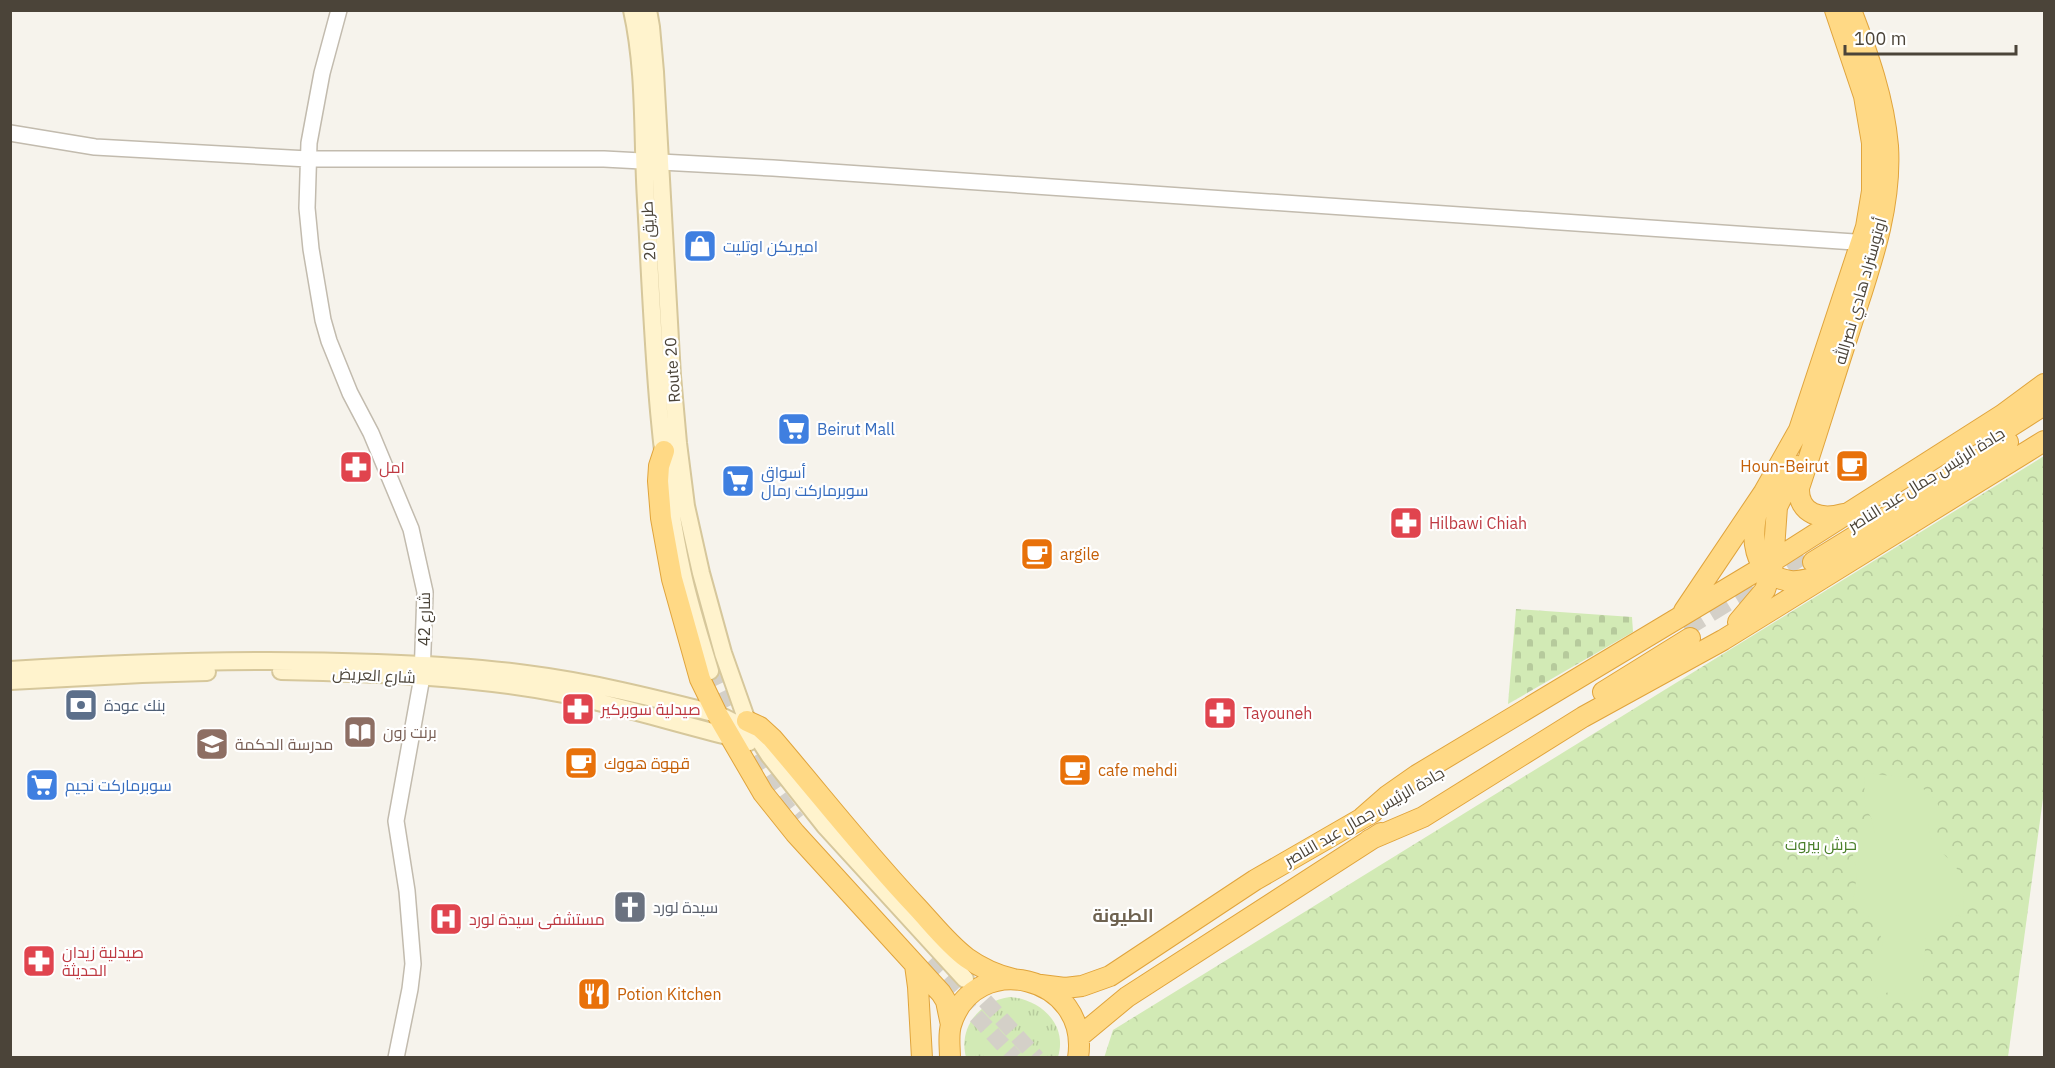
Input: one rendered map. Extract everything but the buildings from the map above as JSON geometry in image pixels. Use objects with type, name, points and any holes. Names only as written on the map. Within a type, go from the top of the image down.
[{"type":"highway","name":"أوتوستراد هادي نصرالله","points":[[1835,10],[1864,96],[1872,143],[1869,243]]},
{"type":"highway","name":"أوتوستراد هادي نصرالله","points":[[1810,425],[1886,196],[1888,147],[1883,113],[1875,80],[1851,10]]},
{"type":"highway","points":[[1684,628],[1769,566],[1851,511],[2002,416],[2044,384]]},
{"type":"highway","name":"جادة الرئيس جمال عبد الناصر","points":[[1816,562],[2044,405]]},
{"type":"highway","name":"جادة الرئيس جمال عبد الناصر","points":[[1816,562],[2044,420]]},
{"type":"highway","points":[[1684,628],[1764,492],[1810,425]]},
{"type":"highway","points":[[1810,425],[1799,489],[1801,503],[1811,512],[1825,518],[1851,511]]},
{"type":"highway","points":[[1723,640],[1765,590],[1775,518],[1780,499],[1810,425]]},
{"type":"highway","points":[[1370,840],[1423,817],[1583,717],[1723,640],[1816,562],[2044,441]]},
{"type":"highway","points":[[664,451],[659,466],[658,481],[661,518],[672,579],[700,679],[717,714],[770,801],[795,833],[941,993],[946,1001],[951,1025],[950,1058]]},
{"type":"highway","points":[[1764,492],[1755,525],[1756,554],[1789,581],[1803,580],[1816,562]]},
{"type":"highway","name":"جادة الرئيس جمال عبد الناصر","points":[[747,721],[760,727],[772,738],[867,854],[956,949],[977,964],[999,975],[1041,985],[1065,988],[1082,987],[1110,976],[1255,880],[1363,817],[1387,796],[1417,775],[1684,628]]},
{"type":"highway","name":"جادة الرئيس جمال عبد الناصر","points":[[1080,1050],[1127,997],[1370,840],[1684,628]]},
{"type":"highway","points":[[915,964],[919,993],[922,1058]]},
{"type":"highway","points":[[1110,976],[1108,984],[1111,993],[1127,997]]},
{"type":"highway","points":[[951,1025],[964,1003],[975,992],[989,984],[1013,979]]},
{"type":"highway","points":[[1041,985],[1058,996],[1067,1006],[1077,1024],[1080,1050]]},
{"type":"main road","name":"طريق 20","points":[[632,10],[638,57],[643,161],[664,451],[682,572],[710,671]]},
{"type":"main road","name":"Route 20","points":[[648,10],[661,162],[672,376],[686,506],[701,573],[723,653],[747,721],[769,755],[813,811]]},
{"type":"main road","name":"شارع العريض","points":[[10,670],[139,662],[278,660],[423,671],[564,694],[731,737]]},
{"type":"main road","name":"شارع العريض","points":[[10,681],[142,674],[271,671],[503,671],[567,680],[717,714]]},
{"type":"main road","points":[[717,714],[735,723],[777,782],[791,797],[813,811],[965,979]]},
{"type":"street","name":"شارع 42","points":[[339,10],[320,83],[309,143],[308,208],[311,249],[323,320],[339,367],[385,465],[414,538],[425,592],[423,671],[396,821],[407,891],[413,964],[396,1058]]},
{"type":"street","points":[[10,133],[95,147],[308,159],[643,161],[860,173],[1488,219],[1869,243]]},
{"type":"green space","name":"حرش بيروت","points":[[2044,456],[2044,791],[2008,1057],[1104,1058],[1113,1030]]},
{"type":"green space","points":[[1516,609],[1632,617],[1633,632],[1508,704]]},
{"type":"green space","points":[[1865,773],[1919,779],[1925,792],[1936,800],[1939,808],[1936,817],[1929,824],[1929,833],[1937,847],[1959,871],[1963,883],[1963,917],[1952,914],[1938,933],[1932,930],[1926,935],[1921,1008],[1896,986],[1878,999],[1871,977],[1883,946],[1882,939],[1872,922],[1853,903],[1857,873],[1853,855],[1842,833],[1846,830],[1849,833],[1875,833],[1864,803]]},
{"type":"green space","points":[[1010,997],[1032,1003],[1049,1015],[1059,1034],[1058,1057],[966,1057],[965,1036],[974,1017],[989,1004]]},
{"type":"tunnel","points":[[1684,628],[1807,552]]},
{"type":"tunnel","points":[[710,671],[749,748],[771,785],[797,820]]},
{"type":"tunnel","points":[[927,963],[1015,1058]]},
{"type":"tunnel","points":[[969,983],[1037,1058]]},
{"type":"place","name":"اميريكن اوتليت","points":[[700,246]]},
{"type":"place","name":"Beirut Mall","points":[[794,429]]},
{"type":"place","name":"Houn-Beirut","points":[[1852,466]]},
{"type":"place","name":"امل","points":[[356,467]]},
{"type":"place","name":"أسواق سوبرماركت رمال","points":[[738,481]]},
{"type":"place","name":"Hilbawi Chiah","points":[[1406,523]]},
{"type":"place","name":"argile","points":[[1037,554]]},
{"type":"place","name":"بنك عودة","points":[[81,705]]},
{"type":"place","name":"صيدلية سوبركير","points":[[578,709]]},
{"type":"place","name":"Tayouneh","points":[[1220,713]]},
{"type":"place","name":"برنت زون","points":[[360,732]]},
{"type":"place","name":"مدرسة الحكمة","points":[[212,744]]},
{"type":"place","name":"قهوة هووك","points":[[581,763]]},
{"type":"place","name":"cafe mehdi","points":[[1075,770]]},
{"type":"place","name":"سوبرماركت نجيم","points":[[42,785]]},
{"type":"place","name":"سيدة لورد","points":[[630,907]]},
{"type":"place","name":"مستشفى سيدة لورد","points":[[446,919]]},
{"type":"place","name":"صيدلية زيدان الحديثة","points":[[39,961]]},
{"type":"place","name":"Potion Kitchen","points":[[594,994]]},
{"type":"district","name":"الطيونة","points":[[1123,915]]}]
